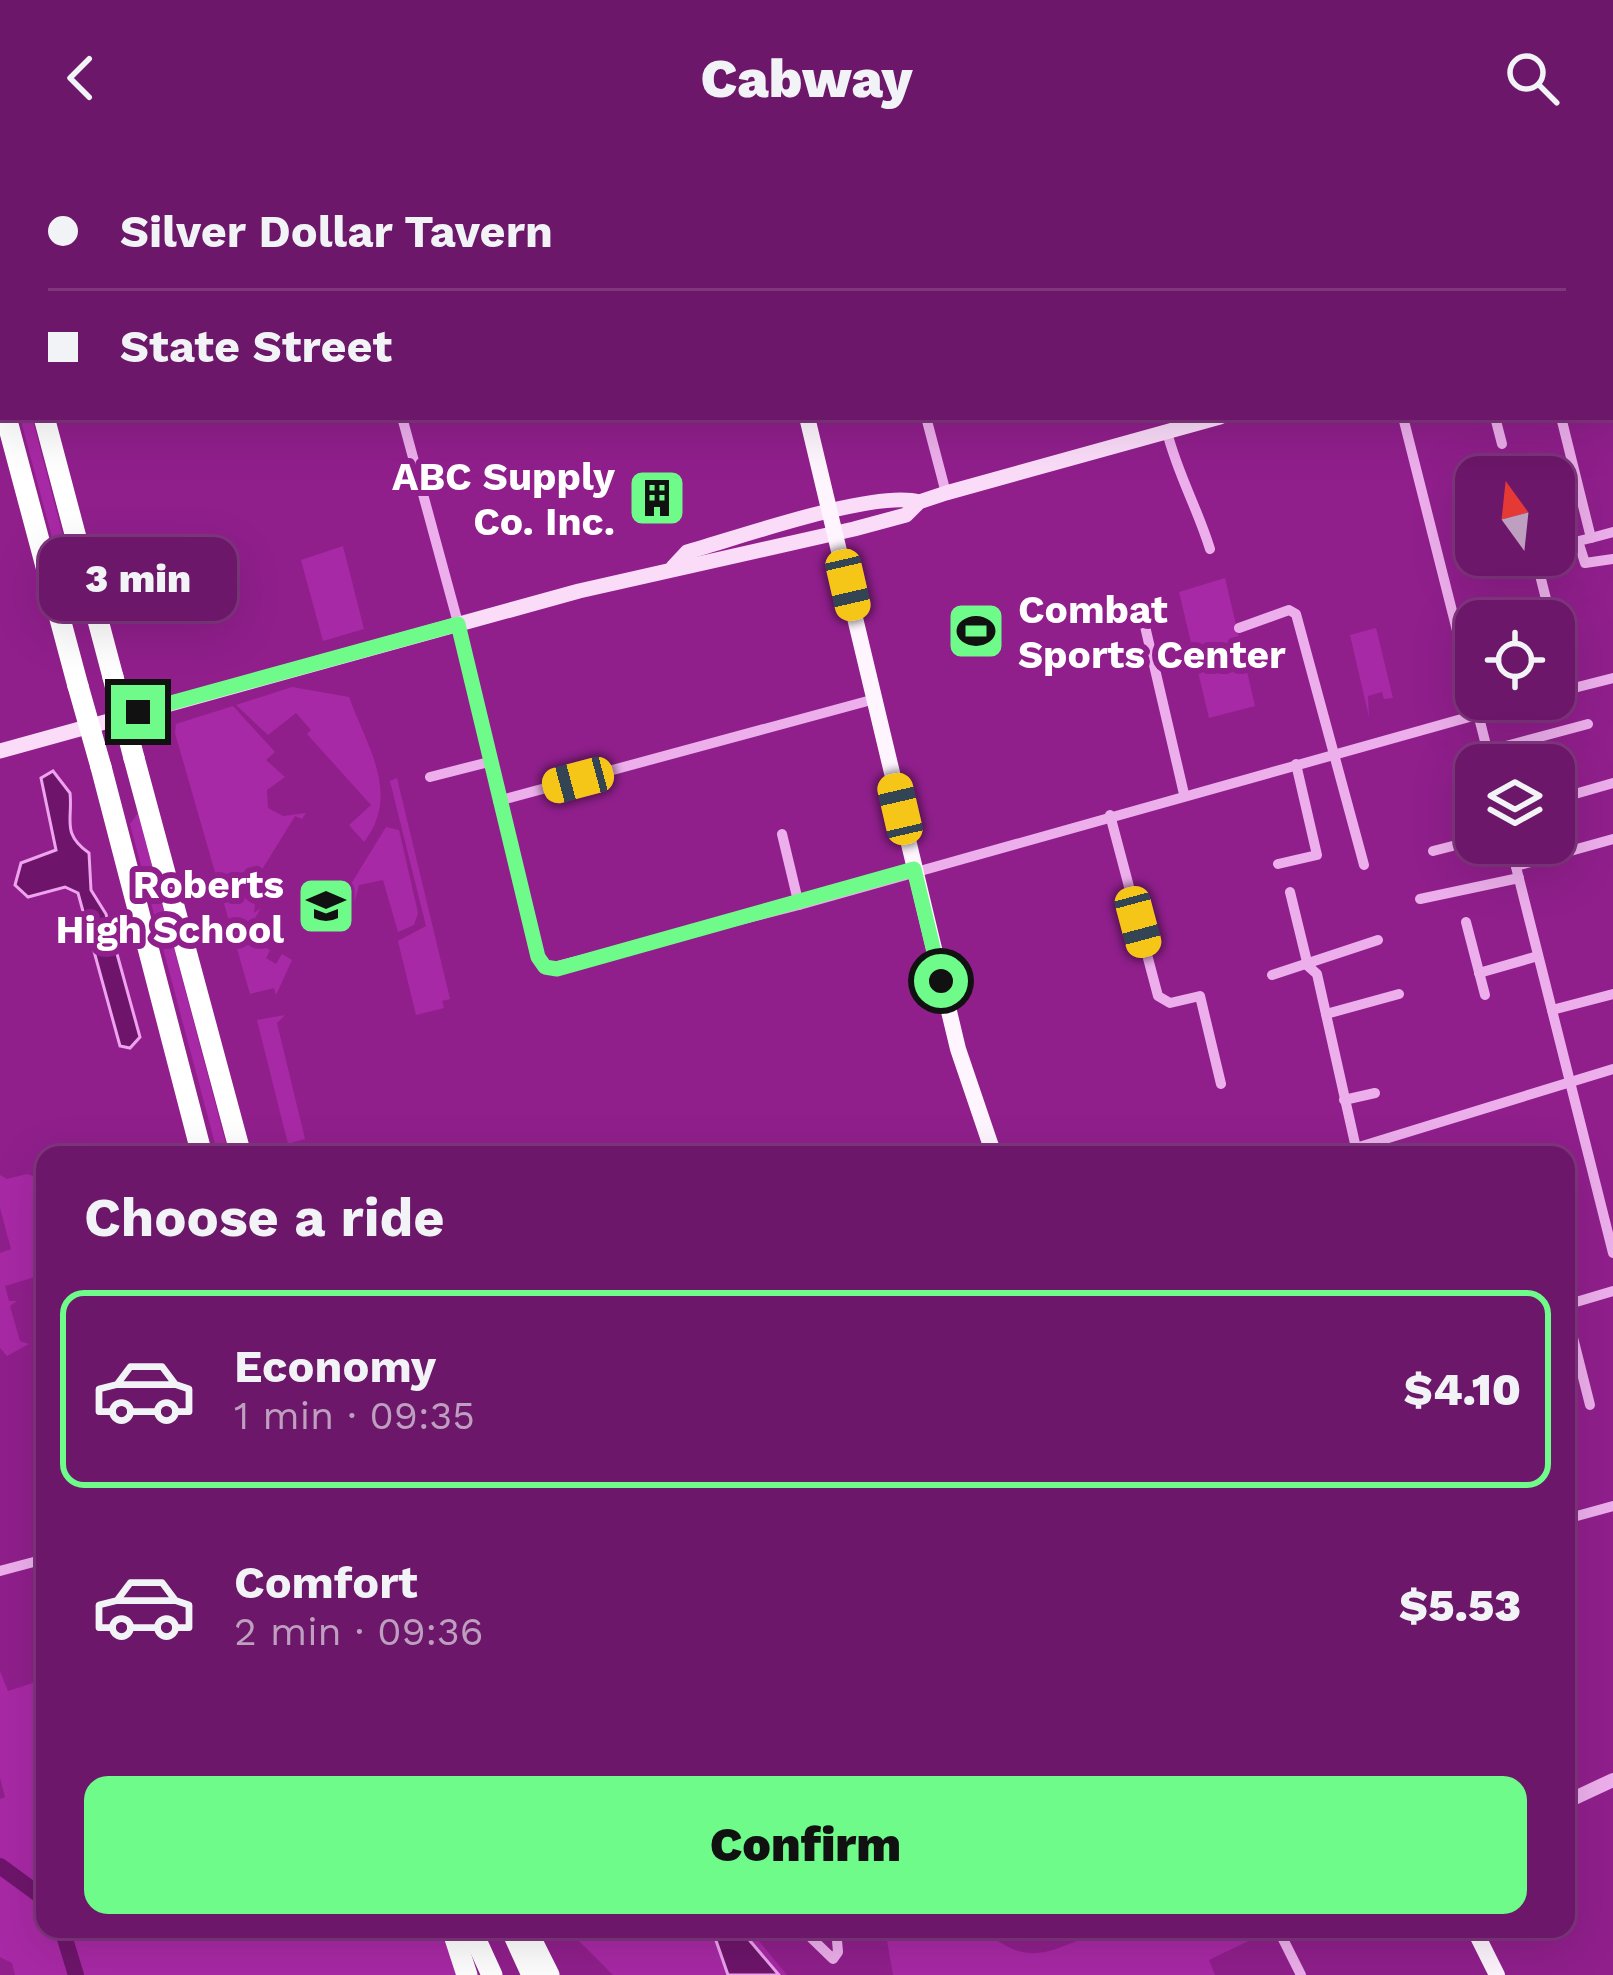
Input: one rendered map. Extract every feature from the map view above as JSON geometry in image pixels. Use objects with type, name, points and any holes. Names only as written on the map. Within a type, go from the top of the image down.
[{"type":"highway","points":[[7,420],[200,1146]]},
{"type":"highway","points":[[45,420],[239,1146]]},
{"type":"highway","points":[[455,1938],[467,1975]]},
{"type":"highway","points":[[475,1938],[492,1975]]},
{"type":"highway","points":[[515,1938],[532,1975]]},
{"type":"highway","points":[[530,1938],[549,1975]]},
{"type":"main road","points":[[808,420],[963,1068],[991,1146]]},
{"type":"main road","points":[[0,751],[673,567],[692,569],[906,515],[919,502],[946,493],[1209,420]]},
{"type":"main road","points":[[673,567],[687,552],[900,496],[919,502]]},
{"type":"main road","points":[[1478,1938],[1497,1975]]},
{"type":"street","points":[[403,420],[458,624],[498,801],[545,967],[557,969],[799,904],[1457,720]]},
{"type":"street","points":[[927,420],[946,493]]},
{"type":"street","points":[[1404,420],[1455,623]]},
{"type":"street","points":[[1496,420],[1502,444]]},
{"type":"street","points":[[1562,420],[1585,540],[1585,563],[1613,559]]},
{"type":"street","points":[[1167,432],[1180,483],[1195,500],[1210,549]]},
{"type":"street","points":[[1575,542],[1613,532]]},
{"type":"street","points":[[1141,609],[1184,794]]},
{"type":"street","points":[[1238,628],[1294,611],[1364,865]]},
{"type":"street","points":[[1575,688],[1613,677]]},
{"type":"street","points":[[498,801],[875,699]]},
{"type":"street","points":[[1513,744],[1588,724]]},
{"type":"street","points":[[430,777],[489,762]]},
{"type":"street","points":[[1278,864],[1317,855],[1296,764]]},
{"type":"street","points":[[1575,794],[1613,783]]},
{"type":"street","points":[[1110,815],[1161,1001],[1199,996],[1220,1084]]},
{"type":"street","points":[[782,835],[799,904]]},
{"type":"street","points":[[1420,899],[1613,839]]},
{"type":"street","points":[[1433,851],[1455,845]]},
{"type":"street","points":[[1515,864],[1613,1253]]},
{"type":"street","points":[[1290,892],[1308,965],[1317,974],[1358,1146]]},
{"type":"street","points":[[1466,922],[1485,995]]},
{"type":"street","points":[[1272,975],[1308,965],[1327,953],[1378,940]]},
{"type":"street","points":[[1479,973],[1538,956]]},
{"type":"street","points":[[1326,1014],[1399,994]]},
{"type":"street","points":[[1552,1010],[1613,994]]},
{"type":"street","points":[[1379,1146],[1613,1069]]},
{"type":"street","points":[[1344,1100],[1375,1093]]},
{"type":"street","points":[[1575,1304],[1613,1291]]},
{"type":"street","points":[[1575,1344],[1590,1405]]},
{"type":"street","points":[[1575,1517],[1613,1506]]},
{"type":"street","points":[[0,1571],[36,1561]]},
{"type":"street","points":[[1575,1798],[1613,1780]]},
{"type":"street","points":[[811,1938],[833,1959],[838,1952],[837,1938]]},
{"type":"street","points":[[1282,1938],[1301,1975]]},
{"type":"shaded area","points":[[21,420],[33,420],[85,621],[75,624]]},
{"type":"shaded area","points":[[343,546],[364,629],[323,641],[301,560]]},
{"type":"shaded area","points":[[1225,578],[1255,706],[1209,718],[1179,592]]},
{"type":"shaded area","points":[[1376,628],[1393,698],[1384,699],[1382,692],[1368,696],[1369,717],[1350,635]]},
{"type":"shaded area","points":[[292,687],[349,697],[380,788],[375,824],[364,842],[349,825],[371,805],[307,734],[311,730],[296,713],[268,735],[236,705]]},
{"type":"shaded area","points":[[233,706],[275,752],[266,760],[285,777],[267,790],[268,808],[283,816],[306,813],[302,819],[295,816],[245,897],[255,904],[254,913],[261,908],[249,928],[259,932],[252,939],[270,950],[266,958],[276,964],[282,954],[292,960],[276,995],[274,988],[250,994],[175,733],[176,724]]},
{"type":"shaded area","points":[[53,771],[70,793],[71,832],[89,853],[91,890],[106,914],[140,1037],[130,1048],[120,1046],[78,893],[65,887],[28,897],[15,885],[21,863],[56,850],[41,778]]},
{"type":"shaded area","points":[[397,778],[450,999],[442,1001],[444,1008],[416,1015],[398,941],[426,926],[390,781]]},
{"type":"shaded area","points":[[138,813],[227,1146],[216,1146],[130,824]]},
{"type":"shaded area","points":[[386,827],[399,830],[418,913],[414,925],[398,932],[383,880],[359,885],[354,904],[343,897]]},
{"type":"shaded area","points":[[285,1015],[277,1023],[305,1139],[288,1144],[257,1020]]},
{"type":"shaded area","points":[[27,1174],[36,1177],[36,1277],[5,1286],[9,1301],[17,1301],[10,1306],[20,1341],[29,1344],[7,1356],[0,1348],[0,1253],[11,1249],[0,1208],[0,1175],[7,1179]]},
{"type":"shaded area","points":[[0,1671],[8,1691],[36,1682],[36,1938],[445,1938],[457,1975],[15,1975],[12,1963],[0,1957],[0,1799],[5,1797],[0,1778]]},
{"type":"shaded area","points":[[576,1938],[756,1938],[787,1975],[613,1975]]},
{"type":"shaded area","points":[[715,1938],[748,1938],[779,1975],[728,1975]]},
{"type":"shaded area","points":[[887,1938],[995,1938],[1031,1953],[1085,1938],[1255,1938],[1209,1960],[1215,1975],[893,1975]]},
{"type":"waterway","points":[[0,1866],[36,1892]]},
{"type":"waterway","points":[[65,1938],[76,1975]]},
{"type":"place","name":"ABC Supply Co. Inc.","points":[[657,498]]},
{"type":"place","name":"Combat Sports Center","points":[[976,631]]},
{"type":"place","name":"Roberts High School","points":[[326,906]]},
{"type":"route","points":[[138,712],[458,624],[538,957],[545,967],[557,969],[914,869],[941,981]]}]
